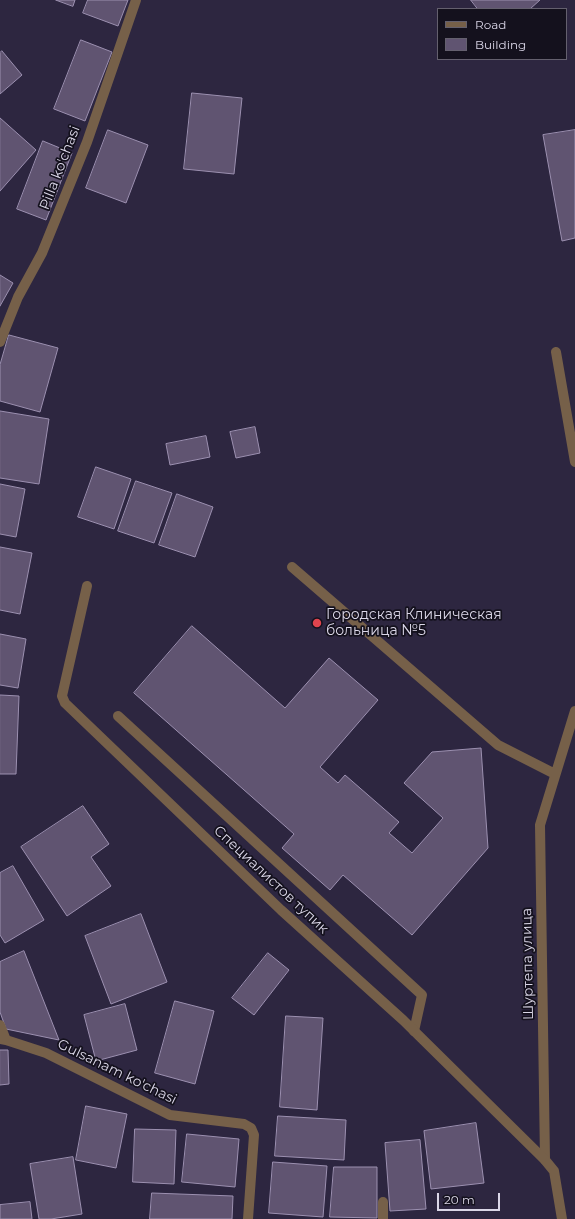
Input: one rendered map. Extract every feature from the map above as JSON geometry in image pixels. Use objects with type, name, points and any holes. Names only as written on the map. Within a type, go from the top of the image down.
[{"type":"street","name":"Pilla ko'chasi","points":[[0,342],[18,297],[42,254],[87,142],[136,0]]},
{"type":"street","points":[[556,352],[575,462]]},
{"type":"street","points":[[292,567],[498,745],[555,774]]},
{"type":"street","name":"Специалистов тупик","points":[[87,586],[62,696],[65,703],[281,910],[414,1031],[546,1160]]},
{"type":"street","name":"Шуртепа улица","points":[[562,1219],[554,1172],[546,1160],[540,825],[575,711]]},
{"type":"street","points":[[118,716],[422,995],[414,1031]]},
{"type":"street","points":[[0,1025],[3,1039]]},
{"type":"street","name":"Gulsanam ko'chasi","points":[[3,1039],[46,1052],[170,1115],[244,1124],[251,1128],[254,1135],[248,1219]]},
{"type":"street","points":[[382,1219],[383,1202]]},
{"type":"building","points":[[56,0],[75,0],[73,6]]},
{"type":"building","points":[[88,0],[128,0],[118,26],[83,13]]},
{"type":"building","points":[[471,0],[540,0],[531,8],[477,8]]},
{"type":"building","points":[[81,40],[112,52],[85,121],[54,109]]},
{"type":"building","points":[[2,51],[22,75],[0,94],[0,53]]},
{"type":"building","points":[[192,93],[242,98],[234,174],[184,169]]},
{"type":"building","points":[[0,118],[36,150],[0,191]]},
{"type":"building","points":[[108,130],[148,145],[126,203],[86,188]]},
{"type":"building","points":[[575,130],[575,238],[562,241],[543,135]]},
{"type":"building","points":[[43,141],[72,153],[46,220],[17,209]]},
{"type":"building","points":[[0,275],[13,283],[0,306]]},
{"type":"building","points":[[9,335],[58,348],[40,412],[0,401],[0,365]]},
{"type":"building","points":[[0,411],[49,419],[39,484],[0,478]]},
{"type":"building","points":[[255,427],[260,453],[236,458],[230,432]]},
{"type":"building","points":[[206,436],[210,457],[170,465],[166,444]]},
{"type":"building","points":[[96,467],[131,479],[114,529],[78,517]]},
{"type":"building","points":[[136,481],[172,493],[154,543],[118,531]]},
{"type":"building","points":[[0,484],[25,489],[16,537],[0,534]]},
{"type":"building","points":[[177,494],[213,507],[195,557],[159,545]]},
{"type":"building","points":[[0,547],[32,553],[20,614],[0,610]]},
{"type":"building","points":[[192,626],[285,708],[329,658],[378,700],[320,767],[338,783],[345,775],[399,822],[389,833],[412,853],[443,818],[404,783],[432,752],[481,748],[488,848],[412,935],[343,875],[330,890],[282,848],[294,834],[134,693]]},
{"type":"building","points":[[0,634],[26,639],[18,688],[0,685]]},
{"type":"building","points":[[0,695],[19,696],[16,774],[0,774]]},
{"type":"building","points":[[83,806],[109,844],[91,857],[111,886],[67,916],[21,847]]},
{"type":"building","points":[[13,866],[44,920],[5,943],[0,935],[0,873]]},
{"type":"building","points":[[141,914],[167,982],[111,1004],[85,936]]},
{"type":"building","points":[[24,951],[59,1040],[6,1029],[0,1012],[0,962]]},
{"type":"building","points":[[268,953],[289,970],[254,1015],[232,998]]},
{"type":"building","points":[[175,1001],[214,1011],[195,1084],[155,1073]]},
{"type":"building","points":[[125,1004],[137,1050],[96,1061],[84,1015]]},
{"type":"building","points":[[286,1016],[323,1018],[317,1110],[280,1107]]},
{"type":"building","points":[[0,1050],[8,1050],[9,1084],[0,1085]]},
{"type":"building","points":[[86,1106],[127,1114],[116,1168],[76,1160]]},
{"type":"building","points":[[278,1116],[346,1120],[344,1160],[275,1156]]},
{"type":"building","points":[[476,1123],[484,1183],[431,1189],[424,1131]]},
{"type":"building","points":[[135,1129],[176,1130],[174,1184],[133,1182]]},
{"type":"building","points":[[187,1134],[239,1139],[235,1187],[182,1182]]},
{"type":"building","points":[[420,1140],[426,1209],[390,1211],[385,1143]]},
{"type":"building","points":[[73,1157],[82,1214],[51,1219],[39,1219],[30,1164]]},
{"type":"building","points":[[273,1162],[327,1166],[323,1217],[269,1213]]},
{"type":"building","points":[[334,1167],[377,1167],[377,1218],[330,1217]]},
{"type":"building","points":[[152,1193],[233,1196],[232,1219],[150,1219]]},
{"type":"building","points":[[30,1202],[32,1219],[0,1219],[0,1205]]},
{"type":"place","name":"Городская Клиническая больница №5","points":[[317,623]]}]
